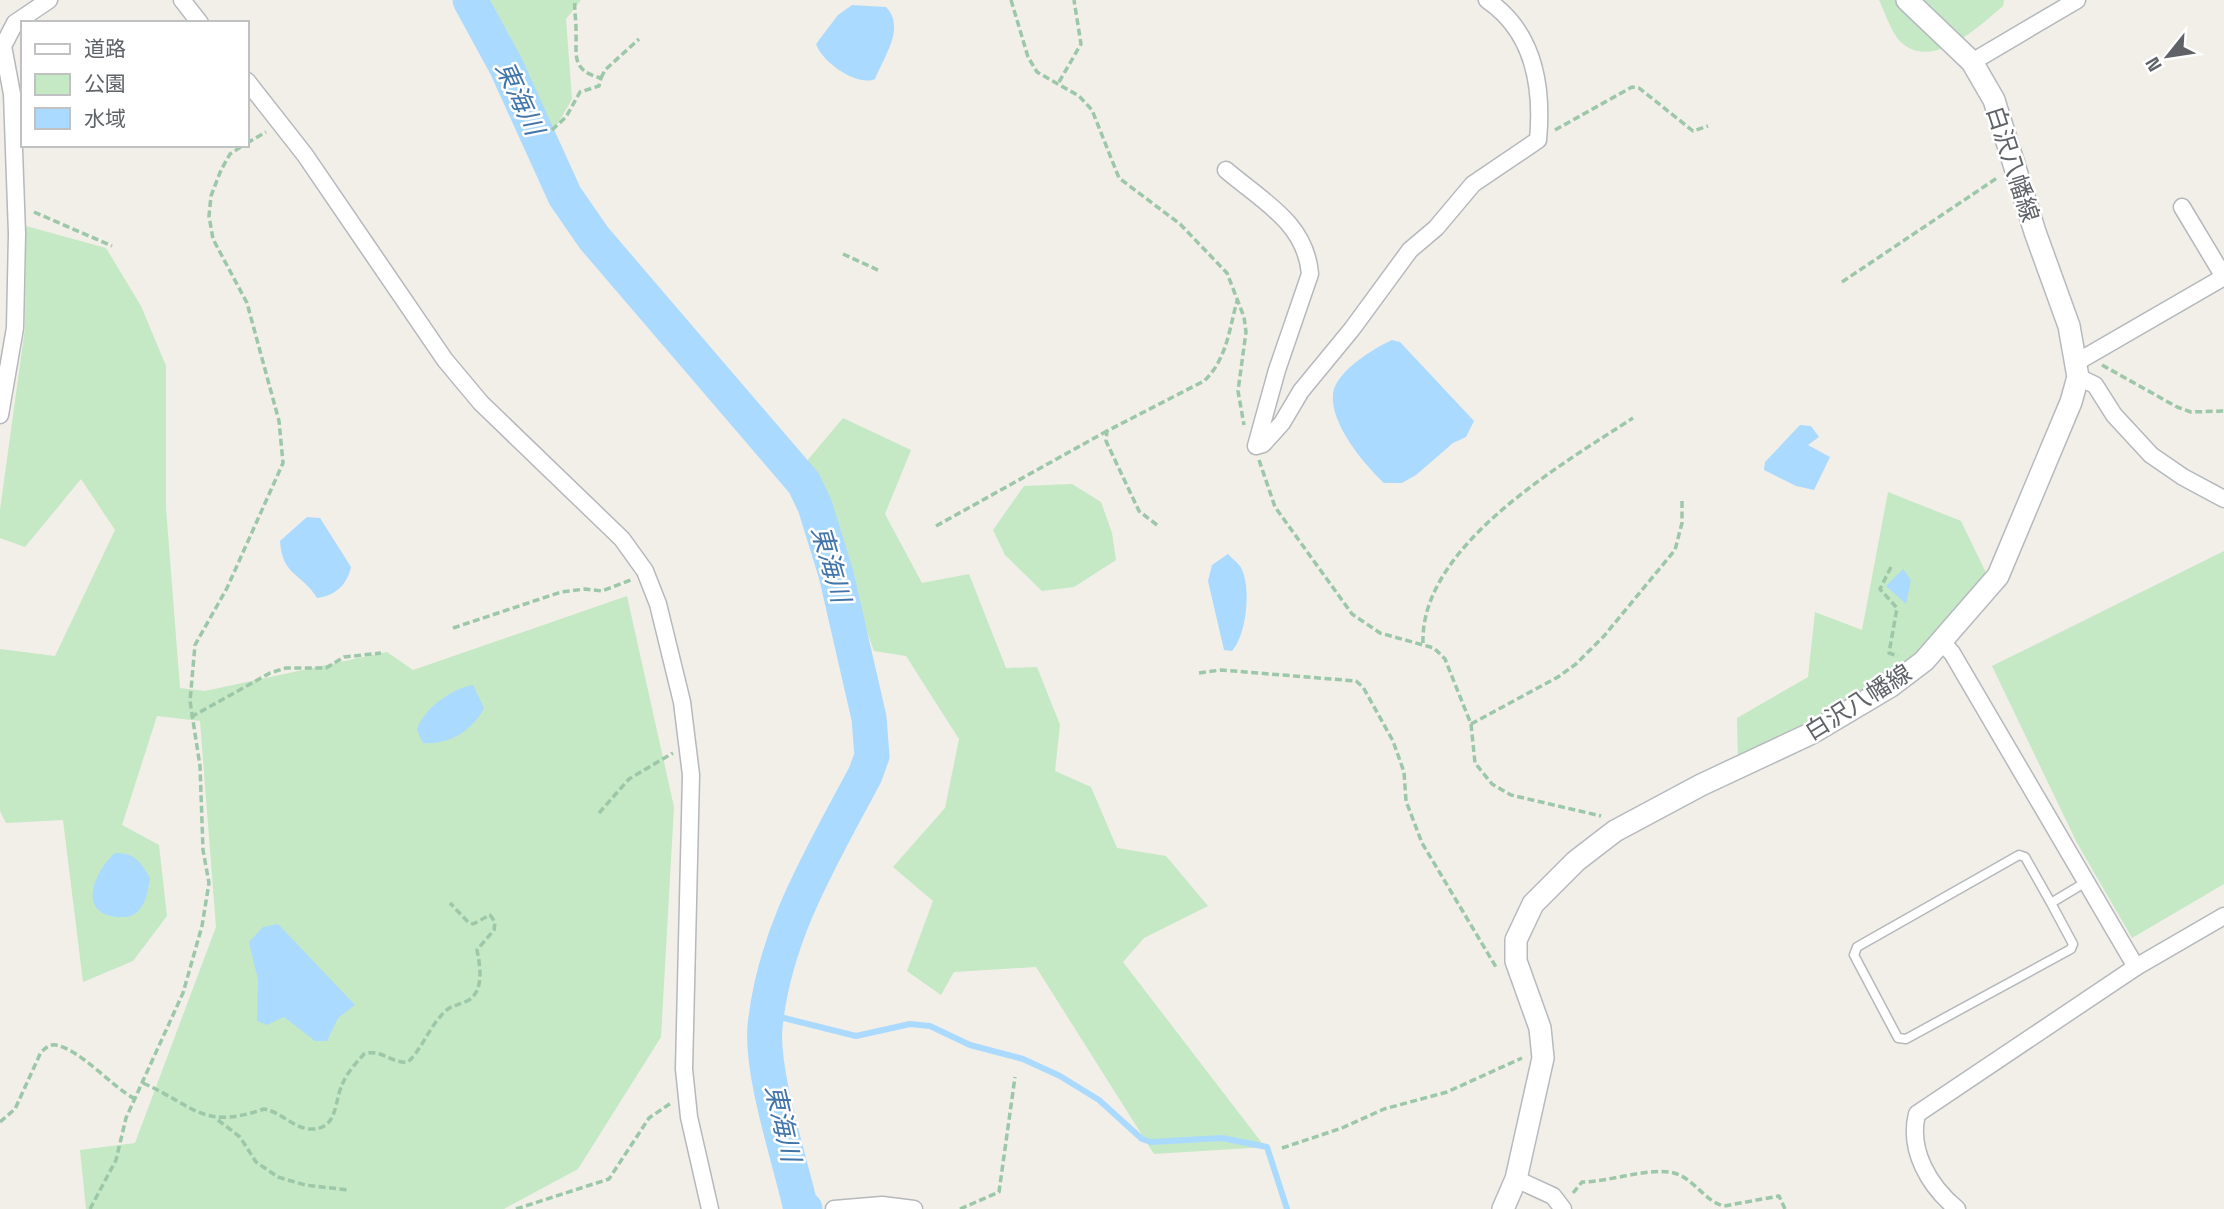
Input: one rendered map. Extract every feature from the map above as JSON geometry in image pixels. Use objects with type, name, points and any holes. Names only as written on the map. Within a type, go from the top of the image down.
[{"type":"main road","name":"白沢八幡線","points":[[1503,1209],[1516,1178],[1544,1058],[1540,1028],[1516,961],[1516,940],[1533,904],[1553,883],[1615,831],[1702,785],[1812,733],[1891,686],[1926,658],[1998,576],[2047,466],[2081,365],[2035,232],[1994,100],[1972,62],[1907,0]]},
{"type":"street","points":[[182,0],[198,21]]},
{"type":"street","points":[[1226,170],[1294,228],[1308,258],[1310,274],[1277,370],[1256,446],[1263,444],[1282,423],[1301,391],[1352,330],[1409,250],[1436,228],[1473,184],[1538,140],[1541,102],[1533,67],[1504,12],[1487,0]]},
{"type":"street","points":[[1972,62],[2077,0]]},
{"type":"street","points":[[0,415],[15,328],[16,206],[12,93],[3,46],[15,23],[45,1]]},
{"type":"street","points":[[248,82],[445,360],[481,403],[622,539],[645,571],[658,604],[682,702],[691,775],[684,1069],[687,1101],[710,1209]]},
{"type":"street","points":[[2182,207],[2224,277],[2081,365],[2114,415],[2151,455],[2183,477],[2224,499]]},
{"type":"street","points":[[1942,642],[1952,653],[2136,967]]},
{"type":"street","points":[[1957,1209],[1917,1159],[1913,1132],[1917,1114],[2136,967],[2224,916]]},
{"type":"street","points":[[1516,1178],[1553,1196],[1561,1208]]},
{"type":"street","points":[[834,1209],[882,1205],[914,1209]]},
{"type":"lane","points":[[2019,855],[2025,857],[2051,903],[2073,944],[2071,949],[1906,1040],[1898,1038],[1854,955],[1857,947],[2019,855]]},
{"type":"lane","points":[[2051,903],[2086,882]]},
{"type":"path","points":[[575,0],[575,54],[586,74],[601,78]]},
{"type":"path","points":[[1059,82],[1081,44],[1074,0]]},
{"type":"path","points":[[552,130],[566,117],[580,92],[599,86],[605,70],[639,39]]},
{"type":"path","points":[[1538,140],[1632,87],[1639,88],[1693,131],[1708,126]]},
{"type":"path","points":[[248,142],[280,124]]},
{"type":"path","points":[[90,1209],[116,1160],[135,1099],[183,993],[206,903],[209,883],[203,850],[202,794],[191,717],[195,645],[227,588],[283,463],[279,421],[247,303],[214,239],[209,216],[211,196],[221,170],[230,154],[240,147]]},
{"type":"path","points":[[1842,282],[2016,167]]},
{"type":"path","points":[[16,206],[22,206],[112,246]]},
{"type":"path","points":[[843,254],[880,271]]},
{"type":"path","points":[[936,526],[1107,431],[1204,381],[1216,370],[1233,326],[1238,299]]},
{"type":"path","points":[[2081,365],[2191,412],[2224,411]]},
{"type":"path","points":[[1423,644],[1424,626],[1430,606],[1464,545],[1517,499],[1633,418]]},
{"type":"path","points":[[1107,431],[1107,442],[1139,511],[1157,525]]},
{"type":"path","points":[[1471,724],[1558,677],[1576,664],[1604,636],[1646,583],[1668,562],[1682,523],[1682,498]]},
{"type":"path","points":[[1891,567],[1880,589],[1897,608],[1889,653],[1892,656],[1921,655],[1926,658]]},
{"type":"path","points":[[453,628],[561,592],[585,589],[602,591],[624,585],[645,571]]},
{"type":"path","points":[[191,717],[270,673],[286,668],[326,668],[344,657],[381,653]]},
{"type":"path","points":[[1199,673],[1221,670],[1356,681],[1363,687],[1393,741],[1404,772],[1406,801],[1422,844],[1501,975]]},
{"type":"path","points":[[599,813],[629,779],[688,746]]},
{"type":"path","points":[[216,1119],[237,1118],[264,1109],[295,1125],[319,1128],[334,1117],[343,1082],[364,1054],[376,1052],[408,1062],[450,1006],[470,998],[481,976],[477,950],[494,930],[493,917],[490,915],[473,924],[450,903]]},
{"type":"path","points":[[0,1122],[15,1109],[41,1052],[49,1046],[57,1045],[135,1099]]},
{"type":"path","points":[[1282,1148],[1342,1128],[1384,1109],[1447,1091],[1528,1055],[1544,1058]]},
{"type":"path","points":[[960,1209],[999,1192],[1014,1077]]},
{"type":"path","points":[[143,1083],[176,1098],[197,1112],[216,1119],[240,1137],[256,1162],[278,1177],[305,1185],[348,1190]]},
{"type":"path","points":[[516,1209],[609,1179],[649,1118],[671,1103],[687,1101]]},
{"type":"path","points":[[1561,1208],[1572,1198],[1575,1187],[1582,1182],[1661,1173],[1683,1177],[1716,1204],[1724,1206],[1779,1196],[1785,1209]]},
{"type":"green space","points":[[481,0],[581,0],[566,19],[572,99],[546,144],[514,64]]},
{"type":"green space","points":[[1879,0],[2004,0],[2003,6],[1956,42],[1928,52],[1915,50],[1898,39]]},
{"type":"green space","points":[[26,226],[106,248],[141,306],[166,366],[166,508],[180,688],[205,691],[387,652],[413,670],[627,596],[674,807],[661,1037],[578,1169],[504,1209],[86,1209],[80,1150],[135,1143],[216,927],[200,721],[157,716],[122,825],[159,845],[167,916],[133,961],[83,982],[63,820],[6,823],[0,811],[0,649],[55,656],[115,530],[81,479],[25,547],[0,538],[0,510],[25,328]]},
{"type":"green space","points":[[843,418],[911,450],[885,514],[922,583],[969,574],[1006,668],[1037,667],[1060,725],[1055,771],[1091,787],[1117,848],[1166,856],[1208,906],[1144,938],[1123,962],[1265,1147],[1154,1154],[1036,967],[954,972],[941,995],[907,971],[933,901],[893,867],[945,808],[959,739],[906,656],[874,651],[806,462]]},
{"type":"green space","points":[[1072,484],[1101,502],[1112,533],[1116,560],[1074,587],[1042,591],[1005,555],[993,530],[1024,486]]},
{"type":"green space","points":[[1888,492],[1961,521],[1988,577],[1918,655],[1879,685],[1738,761],[1737,718],[1808,677],[1815,612],[1862,630]]},
{"type":"green space","points":[[2224,551],[2224,884],[2132,938],[2077,843],[1992,666]]},
{"type":"water","points":[[852,5],[886,7],[894,24],[888,52],[875,79],[868,81],[841,71],[825,58],[816,44],[838,15]]},
{"type":"water","points":[[1392,340],[1400,342],[1474,421],[1466,437],[1453,443],[1416,475],[1402,483],[1384,483],[1367,465],[1350,443],[1337,418],[1333,394],[1335,386],[1348,369]]},
{"type":"water","points":[[1800,425],[1811,426],[1819,437],[1808,445],[1830,457],[1814,490],[1796,486],[1764,470],[1765,462]]},
{"type":"water","points":[[307,517],[320,518],[351,567],[347,579],[339,588],[329,595],[317,598],[289,568],[280,541]]},
{"type":"water","points":[[1228,554],[1244,574],[1247,597],[1241,634],[1232,651],[1224,650],[1208,581],[1212,565]]},
{"type":"water","points":[[1903,569],[1911,580],[1906,604],[1886,586]]},
{"type":"water","points":[[473,685],[484,708],[473,723],[451,739],[423,743],[417,730],[425,715],[447,695]]},
{"type":"water","points":[[115,853],[136,859],[150,878],[142,906],[138,912],[125,917],[105,914],[97,908],[93,900],[93,891],[101,870]]},
{"type":"water","points":[[278,924],[355,1005],[338,1018],[327,1041],[315,1041],[284,1017],[267,1025],[257,1021],[258,980],[249,942],[263,927]]},
{"type":"waterway","name":"東海川","points":[[470,0],[506,66],[565,196],[594,238],[804,483],[815,506],[836,574],[869,718],[872,756],[789,928],[778,960],[765,1027],[771,1091],[800,1205],[805,1209]]},
{"type":"waterway","points":[[768,1014],[856,1036],[910,1024],[930,1026],[970,1045],[1023,1059],[1060,1076],[1099,1100],[1142,1139],[1151,1142],[1222,1138],[1267,1147],[1287,1209]]}]
